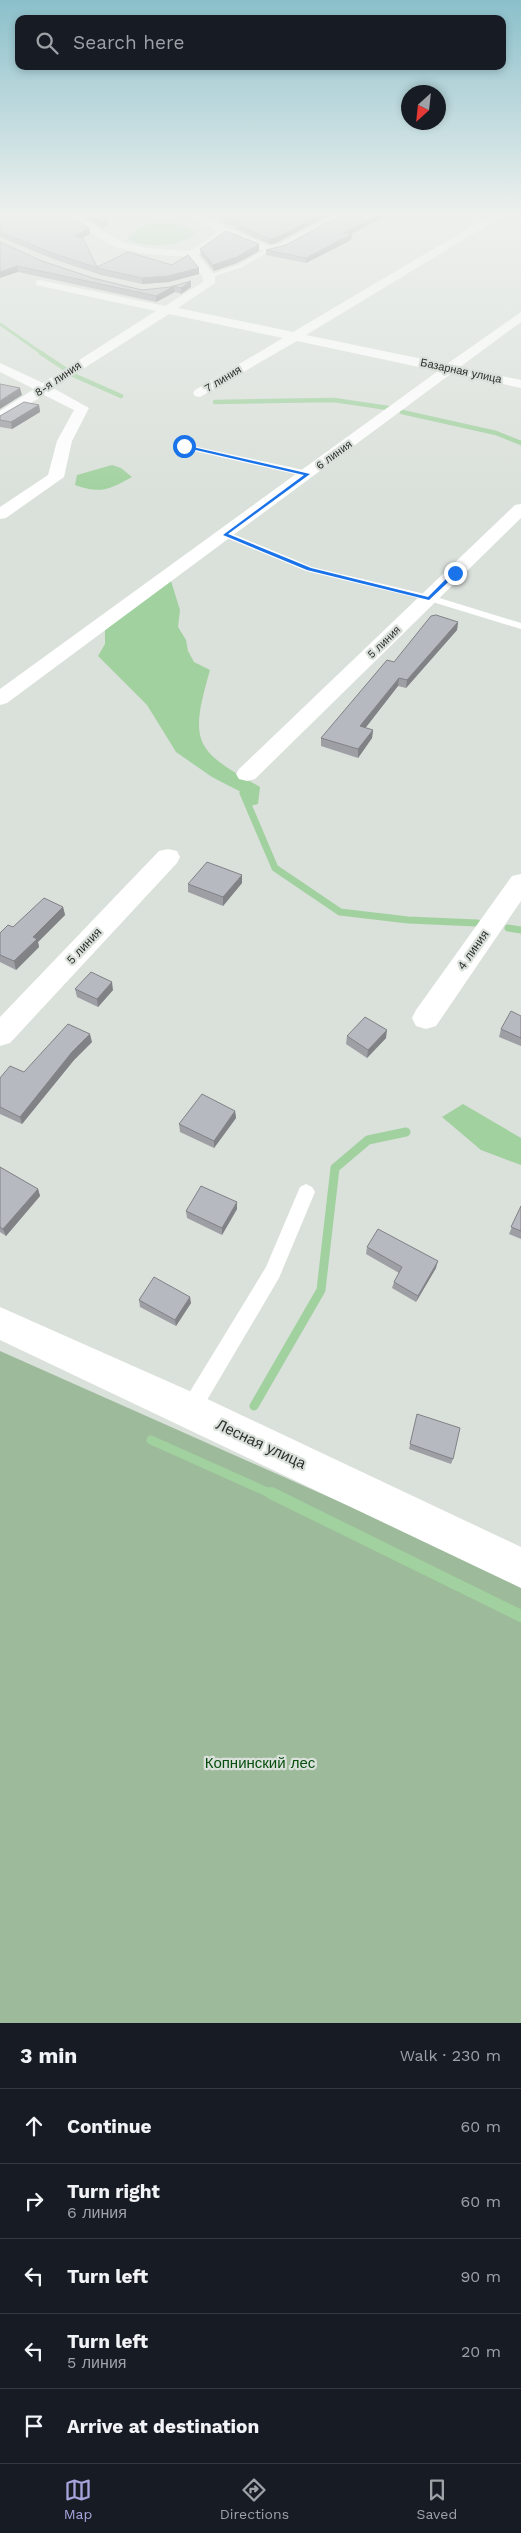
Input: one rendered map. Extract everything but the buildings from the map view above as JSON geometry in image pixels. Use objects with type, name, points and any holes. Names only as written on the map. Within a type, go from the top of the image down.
[{"type":"street","name":"Базарная улица","points":[[150,306],[521,384]]},
{"type":"street","name":"8-я линия","points":[[0,418],[173,306]]},
{"type":"street","name":"7 линия","points":[[200,393],[346,306]]},
{"type":"street","name":"6 линия","points":[[0,699],[521,316]]},
{"type":"street","points":[[0,367],[82,408],[72,424],[57,463],[56,478],[0,514]]},
{"type":"street","name":"5 линия","points":[[247,774],[521,509]]},
{"type":"street","name":"5 линия","points":[[0,1035],[168,857]]},
{"type":"street","name":"4 линия","points":[[426,1018],[521,882]]},
{"type":"street","name":"Лесная улица","points":[[0,1323],[190,1410],[521,1568]]},
{"type":"lane","points":[[184,446],[308,474]]},
{"type":"lane","points":[[224,534],[309,569],[429,598],[521,626]]},
{"type":"lane","points":[[190,1410],[273,1272],[306,1192]]},
{"type":"green space","name":"Копнинский лес","points":[[0,1351],[439,1546],[521,1587],[521,2023],[0,2023]]},
{"type":"shaded area","points":[[112,465],[121,468],[132,477],[110,488],[98,490],[75,485],[77,475]]},
{"type":"shaded area","points":[[171,581],[180,610],[178,627],[186,640],[188,651],[194,662],[210,670],[203,694],[200,714],[199,729],[202,742],[221,763],[260,787],[258,804],[249,806],[243,793],[212,777],[176,752],[147,705],[98,656],[105,644],[105,624]]},
{"type":"shaded area","points":[[463,1104],[521,1138],[521,1165],[481,1150],[442,1117]]},
{"type":"waterway","points":[[0,324],[43,354]]},
{"type":"waterway","points":[[41,353],[65,369]]},
{"type":"waterway","points":[[71,374],[121,396]]},
{"type":"waterway","points":[[215,402],[334,400],[388,408]]},
{"type":"waterway","points":[[402,412],[496,433],[521,443]]},
{"type":"waterway","points":[[243,793],[275,868],[340,912],[408,920],[477,923]]},
{"type":"waterway","points":[[508,928],[521,930]]},
{"type":"waterway","points":[[254,1406],[321,1290],[335,1168],[368,1140],[406,1132]]},
{"type":"waterway","points":[[151,1440],[274,1495]]},
{"type":"waterway","points":[[271,1493],[521,1616]]},
{"type":"route","points":[[184,446],[308,474],[224,534],[309,569],[429,598],[455,573]]}]
